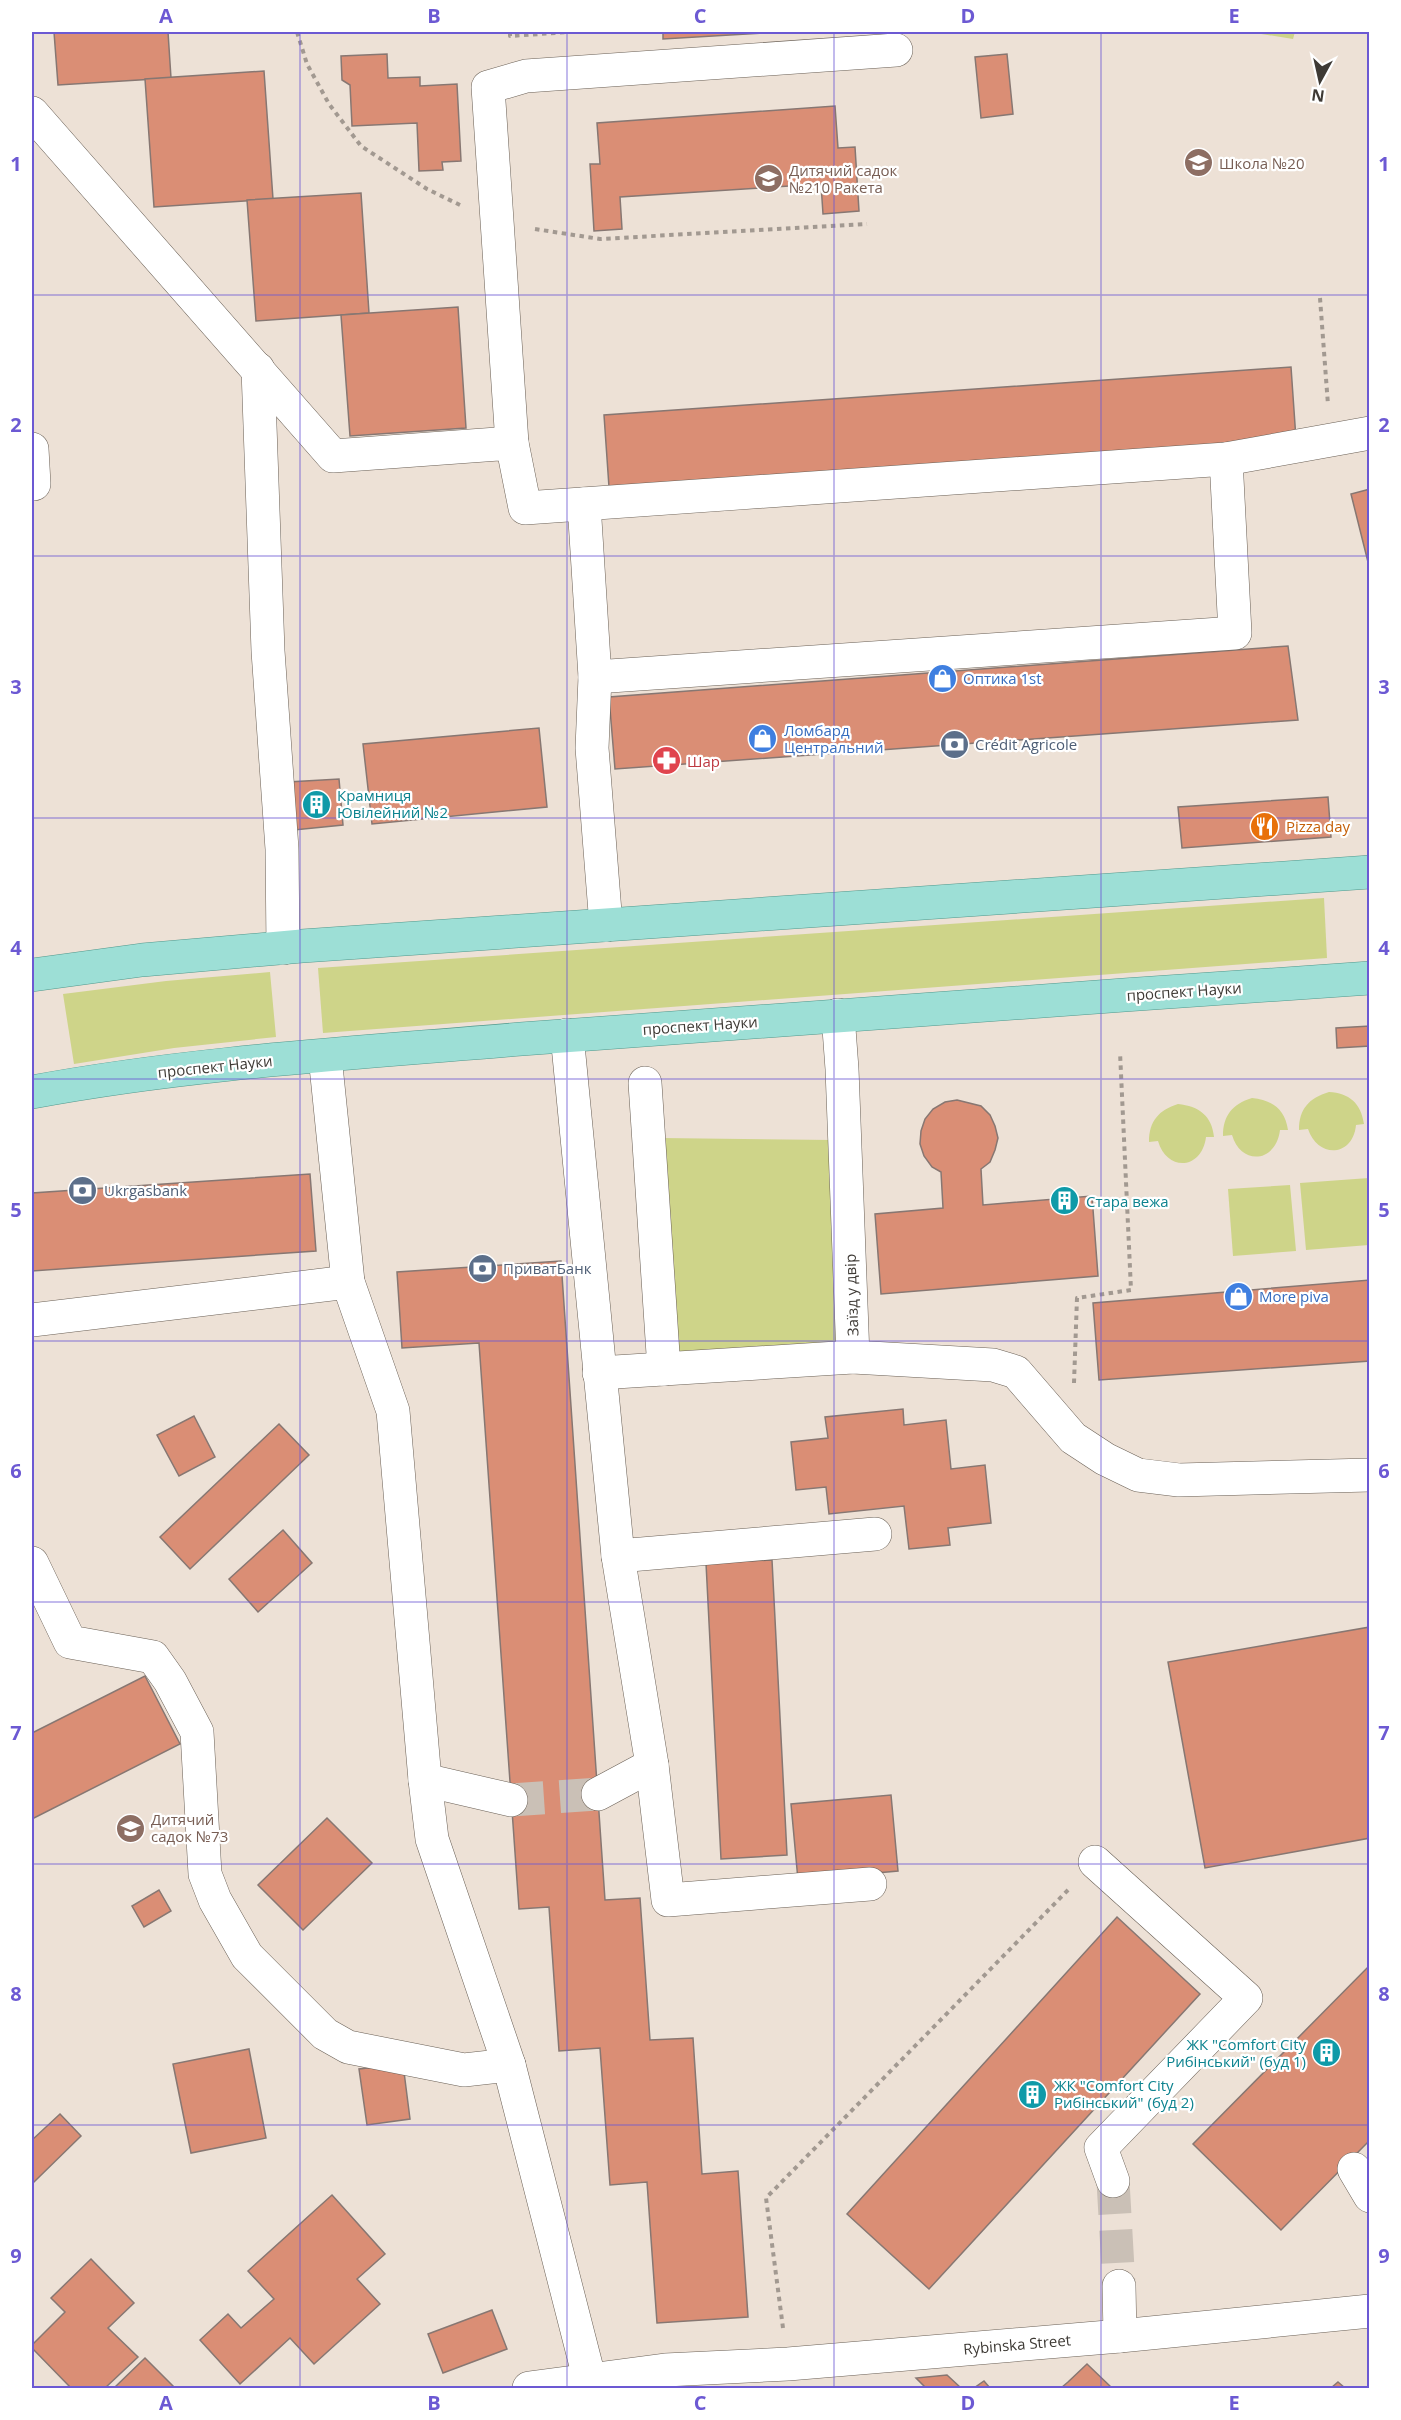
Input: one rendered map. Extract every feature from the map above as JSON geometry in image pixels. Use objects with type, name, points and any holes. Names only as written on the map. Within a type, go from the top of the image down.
[{"type":"main road","points":[[32,975],[142,960],[284,948],[1370,872]]},
{"type":"main road","name":"проспект Науки","points":[[32,1092],[173,1069],[567,1035],[1370,978]]},
{"type":"street","points":[[896,50],[526,76],[488,87],[512,443],[525,508],[1226,459],[1370,433]]},
{"type":"street","points":[[32,113],[333,456],[512,443]]},
{"type":"street","points":[[258,369],[268,651],[282,849],[284,948]]},
{"type":"street","points":[[32,449],[34,484]]},
{"type":"street","points":[[595,677],[1235,633],[1226,459]]},
{"type":"street","points":[[584,504],[595,677],[592,748],[606,925]]},
{"type":"street","name":"Заїзд у двір","points":[[838,1015],[853,1357],[993,1365],[1016,1372],[1073,1438],[1105,1459],[1138,1474],[1179,1480],[1370,1475]]},
{"type":"street","points":[[567,1035],[618,1556],[652,1765],[668,1900],[870,1884]]},
{"type":"street","points":[[325,1056],[348,1282],[393,1411],[424,1780],[432,1839],[509,2065],[590,2381]]},
{"type":"street","points":[[645,1083],[664,1369]]},
{"type":"street","points":[[32,1320],[348,1282]]},
{"type":"street","points":[[599,1373],[853,1357]]},
{"type":"street","points":[[618,1556],[875,1534]]},
{"type":"street","points":[[32,1563],[70,1642],[153,1657],[170,1681],[197,1732],[205,1874],[215,1900],[247,1956],[325,2034],[348,2047],[464,2070],[509,2065]]},
{"type":"street","points":[[598,1794],[652,1765]]},
{"type":"street","points":[[424,1780],[511,1800]]},
{"type":"street","points":[[1095,1862],[1246,1998],[1101,2148],[1113,2181]]},
{"type":"street","points":[[1119,2286],[1120,2336]]},
{"type":"street","name":"Rybinska Street","points":[[529,2388],[590,2381],[654,2379],[788,2364],[1120,2336],[1370,2311]]},
{"type":"path","points":[[297,32],[307,64],[329,104],[361,146],[428,189],[497,224],[600,239],[867,224]]},
{"type":"path","points":[[510,32],[510,36],[569,32]]},
{"type":"path","points":[[1320,298],[1331,441]]},
{"type":"path","points":[[1073,1438],[1077,1298],[1131,1290],[1120,1053]]},
{"type":"path","points":[[788,2364],[766,2198],[1095,1862]]},
{"type":"green space","points":[[1249,32],[1295,32],[1293,39]]},
{"type":"green space","points":[[1324,898],[1327,958],[323,1033],[318,968]]},
{"type":"green space","points":[[270,972],[276,1037],[174,1048],[74,1064],[63,994],[166,981]]},
{"type":"green space","points":[[1329,1092],[1342,1094],[1353,1100],[1360,1110],[1364,1124],[1356,1125],[1349,1143],[1335,1150],[1319,1146],[1308,1129],[1299,1130],[1299,1123],[1306,1105]]},
{"type":"green space","points":[[1252,1098],[1271,1103],[1281,1111],[1288,1130],[1280,1130],[1272,1149],[1258,1157],[1243,1152],[1236,1145],[1232,1135],[1223,1136],[1225,1122],[1230,1112],[1234,1107]]},
{"type":"green space","points":[[1178,1104],[1192,1107],[1203,1113],[1210,1123],[1214,1137],[1206,1137],[1198,1156],[1184,1163],[1169,1158],[1162,1151],[1158,1141],[1149,1142],[1149,1135],[1156,1117]]},
{"type":"green space","points":[[661,1138],[833,1140],[842,1347],[676,1353]]},
{"type":"green space","points":[[1369,1178],[1369,1245],[1306,1250],[1300,1183]]},
{"type":"green space","points":[[1290,1185],[1296,1251],[1233,1256],[1228,1189]]},
{"type":"building","points":[[54,32],[168,32],[171,78],[58,85]]},
{"type":"building","points":[[663,32],[779,32],[663,39]]},
{"type":"building","points":[[387,54],[388,78],[420,77],[420,86],[457,84],[461,161],[442,162],[443,170],[419,171],[417,123],[352,126],[350,85],[342,80],[341,56]]},
{"type":"building","points":[[1007,54],[1013,114],[981,118],[975,57]]},
{"type":"building","points":[[264,71],[273,199],[154,207],[145,79]]},
{"type":"building","points":[[835,106],[838,148],[855,147],[859,211],[823,214],[821,184],[620,197],[622,229],[594,231],[590,164],[600,164],[597,123]]},
{"type":"building","points":[[361,193],[369,313],[256,321],[247,200]]},
{"type":"building","points":[[458,307],[466,428],[350,436],[341,315]]},
{"type":"building","points":[[1291,367],[1296,439],[609,487],[604,415]]},
{"type":"building","points":[[1370,489],[1370,570],[1351,494]]},
{"type":"building","points":[[1288,646],[1298,720],[615,769],[609,697]]},
{"type":"building","points":[[539,728],[547,807],[372,824],[363,744]]},
{"type":"building","name":"Крамниця Ювілейний №2","points":[[339,779],[343,825],[294,830],[288,782]]},
{"type":"building","points":[[1328,797],[1331,837],[1182,848],[1178,807]]},
{"type":"building","points":[[1370,1026],[1370,1046],[1337,1048],[1336,1028]]},
{"type":"building","name":"Стара вежа","points":[[957,1100],[981,1106],[990,1115],[998,1138],[990,1162],[981,1169],[983,1205],[1092,1196],[1098,1276],[881,1294],[875,1214],[943,1208],[941,1172],[932,1167],[924,1156],[920,1144],[921,1131],[925,1119],[933,1109],[945,1102]]},
{"type":"building","points":[[310,1174],[316,1251],[32,1271],[32,1193]]},
{"type":"building","points":[[561,1261],[605,1900],[640,1898],[650,2040],[693,2038],[702,2174],[738,2171],[748,2317],[657,2323],[647,2182],[610,2185],[600,2048],[559,2051],[549,1907],[519,1909],[479,1343],[402,1348],[397,1272]]},
{"type":"building","points":[[1370,1280],[1370,1361],[1099,1380],[1093,1303]]},
{"type":"building","points":[[903,1409],[904,1425],[946,1420],[951,1469],[985,1465],[991,1523],[948,1528],[950,1545],[909,1549],[904,1506],[829,1514],[826,1487],[796,1490],[791,1442],[828,1438],[825,1417]]},
{"type":"building","points":[[194,1416],[215,1457],[179,1476],[157,1435]]},
{"type":"building","points":[[279,1424],[309,1455],[190,1569],[160,1537]]},
{"type":"building","points":[[283,1530],[312,1563],[258,1612],[229,1579]]},
{"type":"building","points":[[772,1560],[787,1855],[721,1859],[706,1563]]},
{"type":"building","points":[[1370,1627],[1370,1838],[1205,1868],[1168,1662]]},
{"type":"building","points":[[145,1676],[180,1744],[32,1819],[32,1733]]},
{"type":"building","points":[[891,1795],[898,1871],[798,1880],[791,1804]]},
{"type":"building","points":[[327,1818],[372,1863],[303,1930],[258,1885]]},
{"type":"building","points":[[159,1890],[171,1911],[144,1927],[132,1906]]},
{"type":"building","name":"ЖК \"Comfort City Рибінський\" (буд 2)","points":[[1117,1917],[1200,1994],[929,2289],[847,2214]]},
{"type":"building","name":"ЖК \"Comfort City Рибінський\" (буд 1)","points":[[1370,1965],[1370,2140],[1281,2230],[1193,2144]]},
{"type":"building","points":[[249,2049],[266,2138],[191,2153],[173,2064]]},
{"type":"building","points":[[403,2064],[410,2119],[367,2125],[359,2069]]},
{"type":"building","points":[[60,2114],[81,2136],[34,2182],[32,2180],[32,2140]]},
{"type":"building","points":[[332,2195],[385,2254],[357,2279],[380,2304],[314,2364],[290,2338],[240,2384],[200,2340],[228,2314],[241,2328],[274,2299],[248,2271]]},
{"type":"building","points":[[91,2259],[134,2303],[108,2328],[138,2357],[105,2388],[71,2388],[32,2348],[32,2345],[65,2312],[51,2298]]},
{"type":"building","points":[[492,2310],[507,2349],[443,2373],[428,2334]]},
{"type":"building","points":[[145,2358],[175,2388],[114,2388]]},
{"type":"building","points":[[1087,2364],[1112,2388],[1061,2388],[1068,2382]]},
{"type":"building","points":[[947,2375],[961,2388],[926,2388],[916,2378]]},
{"type":"building","points":[[984,2381],[990,2388],[974,2388]]},
{"type":"building","points":[[1338,2382],[1345,2388],[1331,2388]]},
{"type":"tunnel","points":[[511,1800],[598,1794]]},
{"type":"tunnel","points":[[1113,2181],[1119,2286]]},
{"type":"place","name":"Школа №20","points":[[1198,163]]},
{"type":"place","name":"Дитячий садок №210 Ракета","points":[[768,179]]},
{"type":"place","name":"Оптика 1st","points":[[942,678]]},
{"type":"place","name":"Ломбард Центральний","points":[[763,739]]},
{"type":"place","name":"Crédit Agricole","points":[[954,744]]},
{"type":"place","name":"Шар","points":[[666,761]]},
{"type":"place","name":"Крамниця Ювілейний №2","points":[[316,804]]},
{"type":"place","name":"Pizza day","points":[[1265,826]]},
{"type":"place","name":"Ukrgasbank","points":[[83,1190]]},
{"type":"place","name":"Стара вежа","points":[[1065,1201]]},
{"type":"place","name":"ПриватБанк","points":[[482,1268]]},
{"type":"place","name":"More piva","points":[[1238,1296]]},
{"type":"place","name":"Дитячий садок №73","points":[[130,1828]]},
{"type":"place","name":"ЖК \"Comfort City Рибінський\" (буд 1)","points":[[1327,2053]]},
{"type":"place","name":"ЖК \"Comfort City Рибінський\" (буд 2)","points":[[1033,2094]]}]
